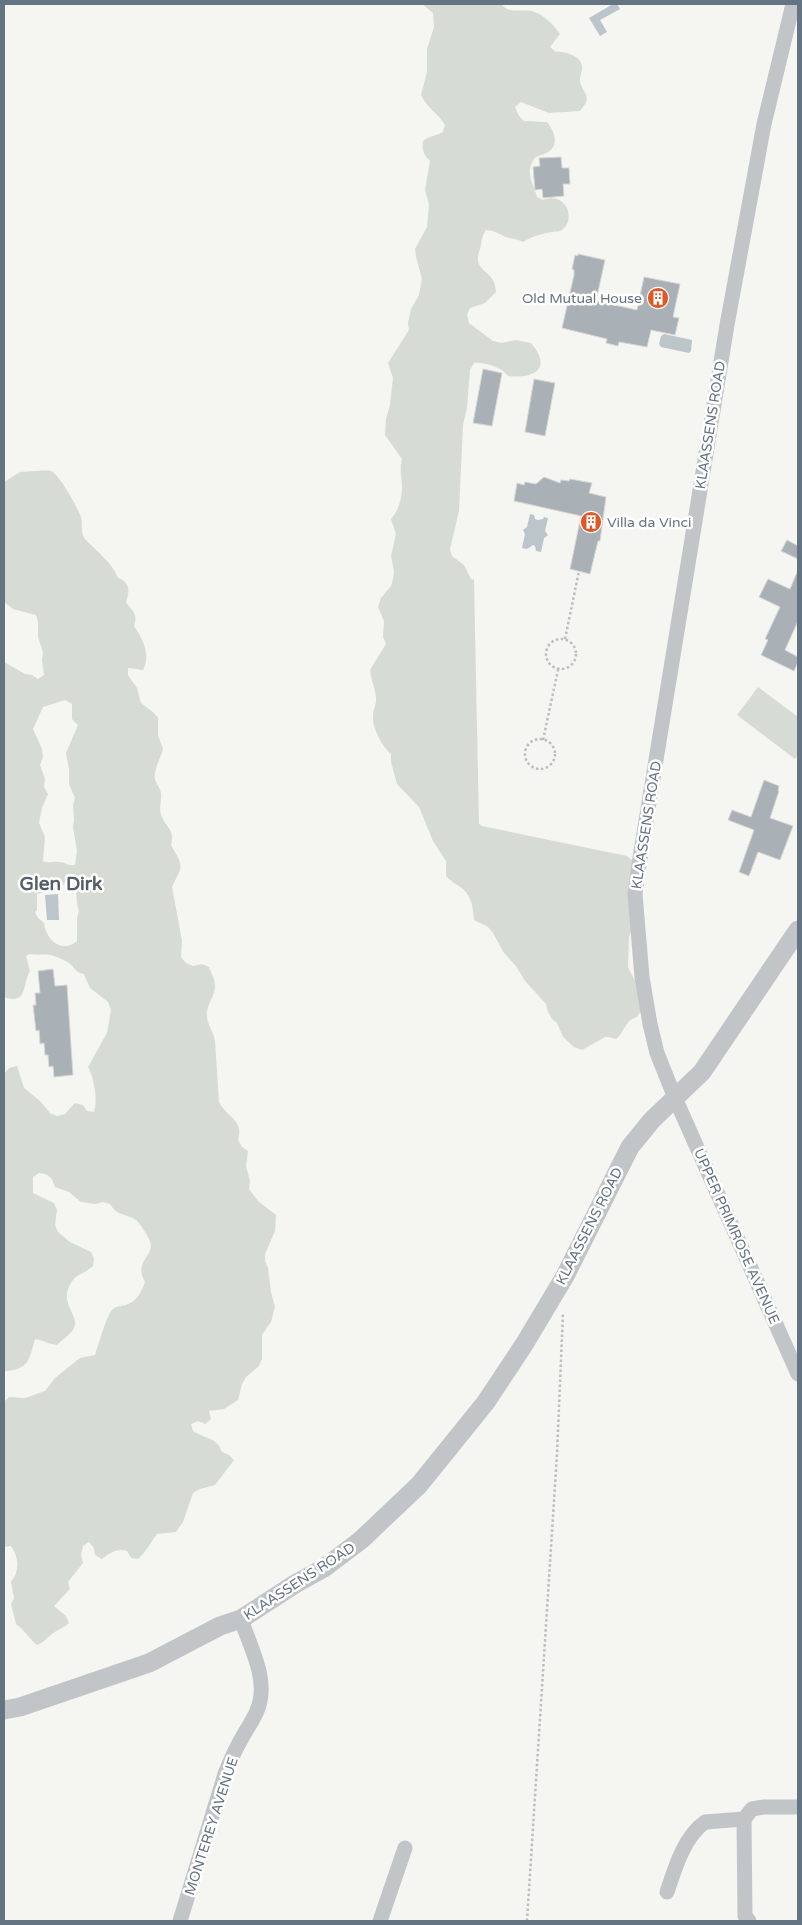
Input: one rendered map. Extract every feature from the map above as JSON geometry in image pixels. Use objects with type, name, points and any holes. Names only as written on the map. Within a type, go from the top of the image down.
[{"type":"street","name":"KLAASSENS ROAD","points":[[4,1710],[55,1696],[148,1663],[220,1626],[241,1619],[295,1584],[324,1568],[361,1540],[419,1484],[486,1402],[565,1276],[630,1147],[652,1120],[675,1098],[660,1061],[650,1024],[642,978],[635,894],[638,864],[727,325],[764,124],[793,4]]},
{"type":"street","points":[[675,1098],[702,1072],[798,930]]},
{"type":"street","name":"UPPER PRIMROSE AVENUE","points":[[675,1098],[798,1374]]},
{"type":"street","name":"MONTEREY AVENUE","points":[[180,1921],[224,1774],[260,1702],[262,1688],[259,1672],[241,1619]]},
{"type":"street","points":[[748,1921],[745,1916],[744,1819],[752,1809],[798,1807]]},
{"type":"street","points":[[667,1892],[675,1867],[692,1835],[700,1825],[705,1822],[744,1819]]},
{"type":"street","points":[[380,1921],[405,1848]]},
{"type":"path","points":[[565,640],[579,572]]},
{"type":"path","points":[[555,640],[565,640],[573,644],[576,658],[571,666],[558,670],[547,661],[546,651],[555,640]]},
{"type":"path","points":[[543,740],[558,670]]},
{"type":"path","points":[[543,740],[552,747],[554,758],[548,767],[537,769],[527,763],[525,751],[532,742],[543,740]]},
{"type":"path","points":[[527,1921],[557,1454],[563,1306]]},
{"type":"shaded area","points":[[422,4],[501,4],[512,10],[536,12],[548,20],[560,34],[550,47],[556,52],[567,53],[581,62],[580,82],[587,98],[580,111],[549,113],[521,102],[515,107],[519,116],[524,121],[547,122],[552,130],[555,143],[549,151],[534,159],[530,167],[530,176],[537,197],[543,200],[552,198],[559,200],[564,203],[569,215],[565,227],[560,231],[537,235],[523,242],[489,230],[486,230],[483,236],[478,261],[482,269],[491,277],[496,292],[485,303],[470,308],[467,315],[469,323],[493,341],[501,343],[516,340],[531,343],[537,352],[540,366],[533,374],[517,377],[508,376],[497,368],[483,363],[474,363],[470,370],[467,408],[463,425],[459,511],[450,549],[452,556],[464,565],[471,579],[474,580],[479,824],[627,856],[633,861],[632,926],[629,938],[628,967],[640,991],[641,1011],[637,1017],[627,1024],[616,1039],[605,1037],[582,1050],[574,1047],[563,1037],[557,1023],[548,1012],[546,1004],[525,981],[516,966],[504,953],[493,933],[488,927],[474,920],[472,903],[466,892],[446,876],[446,861],[433,841],[419,807],[397,784],[391,762],[391,754],[384,747],[378,736],[373,721],[376,700],[370,670],[386,644],[383,637],[384,621],[378,607],[381,598],[391,586],[393,579],[394,571],[391,556],[396,534],[391,519],[399,505],[402,488],[402,459],[385,435],[393,378],[388,363],[409,330],[408,323],[411,309],[419,295],[422,279],[415,249],[427,227],[429,204],[425,190],[430,161],[424,152],[423,141],[443,132],[445,125],[421,95],[427,72],[427,49],[434,27],[433,13]]},
{"type":"shaded area","points":[[613,4],[617,4],[620,9],[600,20],[607,32],[600,36],[589,18]]},
{"type":"shaded area","points":[[664,334],[692,340],[691,351],[689,353],[661,347],[659,344],[661,336]]},
{"type":"shaded area","points":[[51,471],[59,478],[82,520],[85,539],[108,562],[118,578],[127,584],[128,594],[126,602],[135,616],[134,626],[143,642],[146,653],[143,670],[128,668],[128,675],[137,688],[141,703],[158,718],[158,735],[163,749],[156,768],[155,779],[161,793],[161,814],[171,832],[171,845],[180,862],[180,870],[172,887],[182,941],[181,957],[186,963],[193,966],[202,964],[209,967],[214,978],[215,990],[207,1014],[215,1041],[219,1102],[237,1123],[239,1127],[238,1140],[242,1147],[248,1151],[246,1166],[250,1181],[249,1189],[258,1201],[276,1215],[275,1231],[265,1254],[275,1307],[271,1322],[262,1335],[262,1359],[259,1366],[246,1377],[238,1400],[224,1409],[209,1411],[211,1419],[205,1424],[198,1421],[191,1424],[193,1431],[214,1441],[222,1452],[234,1460],[215,1485],[193,1493],[183,1522],[176,1532],[157,1534],[138,1559],[131,1558],[127,1551],[120,1550],[102,1559],[95,1555],[94,1548],[89,1542],[83,1546],[81,1555],[83,1563],[68,1582],[70,1589],[54,1606],[66,1616],[69,1623],[37,1645],[16,1624],[11,1604],[14,1598],[11,1582],[16,1573],[17,1559],[11,1546],[4,1547],[4,1402],[9,1397],[25,1398],[45,1391],[55,1378],[80,1358],[95,1355],[111,1312],[115,1307],[126,1305],[133,1301],[142,1290],[145,1282],[141,1268],[151,1245],[147,1235],[137,1221],[116,1211],[110,1204],[103,1202],[95,1204],[81,1202],[69,1192],[55,1187],[48,1175],[39,1173],[33,1177],[33,1193],[54,1203],[57,1210],[55,1225],[58,1232],[70,1242],[91,1252],[94,1259],[93,1266],[76,1278],[68,1290],[68,1303],[75,1323],[71,1332],[57,1345],[35,1339],[27,1362],[19,1369],[4,1371],[4,1074],[9,1068],[17,1066],[24,1088],[40,1101],[50,1113],[57,1116],[65,1114],[75,1103],[83,1105],[87,1111],[94,1112],[96,1101],[95,1089],[88,1067],[107,1033],[111,1010],[108,1002],[90,988],[84,974],[77,971],[66,961],[48,955],[30,954],[26,956],[30,971],[21,996],[12,999],[4,997],[4,662],[38,679],[44,675],[43,652],[38,637],[36,615],[13,609],[4,602],[4,482],[20,472]],"holes":[[[65,700],[72,704],[72,719],[78,725],[66,753],[69,784],[75,798],[73,805],[73,827],[77,851],[75,865],[43,861],[45,837],[39,823],[42,808],[48,794],[44,787],[45,779],[40,765],[43,757],[42,749],[33,729],[43,707]],[[67,879],[74,882],[76,889],[79,911],[77,918],[77,941],[71,945],[60,946],[51,940],[44,923],[35,912],[37,910],[37,894],[51,890],[59,892]]]},
{"type":"shaded area","points":[[530,514],[534,515],[535,519],[538,520],[544,517],[548,518],[545,531],[548,535],[544,538],[541,552],[536,551],[533,545],[527,549],[522,548],[525,534],[523,530],[527,527]]},
{"type":"shaded area","points":[[758,687],[798,717],[798,755],[795,759],[737,715]]},
{"type":"shaded area","points":[[58,894],[59,920],[47,920],[45,895]]},
{"type":"building","points":[[561,157],[562,168],[569,168],[570,184],[563,184],[564,196],[543,198],[542,189],[535,190],[533,167],[540,166],[539,158]]},
{"type":"building","name":"Old Mutual House","points":[[578,254],[605,260],[596,301],[637,310],[644,277],[680,284],[673,317],[679,318],[675,335],[651,330],[647,347],[619,342],[618,346],[606,343],[607,339],[562,328],[574,275],[574,270],[572,269],[575,255],[578,256]]},
{"type":"building","points":[[483,369],[502,373],[492,426],[473,423]]},
{"type":"building","points":[[534,379],[555,383],[545,436],[525,432]]},
{"type":"building","name":"Villa da Vinci","points":[[544,477],[560,483],[561,480],[569,481],[570,479],[592,483],[589,493],[606,497],[600,541],[598,541],[590,574],[570,569],[581,516],[514,501],[517,483],[524,485],[525,482],[536,484]]},
{"type":"building","points":[[787,540],[798,546],[798,559],[781,551]]},
{"type":"building","points":[[798,570],[798,621],[785,650],[798,657],[794,671],[761,655],[768,640],[765,639],[780,607],[759,597],[768,579],[790,589]]},
{"type":"building","points":[[764,780],[779,786],[770,818],[793,826],[780,860],[758,852],[749,876],[739,872],[754,830],[728,820],[732,810],[751,817]]},
{"type":"building","points":[[53,969],[55,986],[67,985],[73,1075],[54,1077],[53,1066],[49,1067],[48,1055],[45,1055],[44,1043],[40,1044],[39,1030],[36,1031],[33,1005],[36,1005],[35,993],[40,993],[38,971]]},
{"type":"place","name":"Old Mutual House","points":[[658,298]]},
{"type":"place","name":"Villa da Vinci","points":[[591,522]]},
{"type":"district","name":"Glen Dirk","points":[[61,883]]}]
